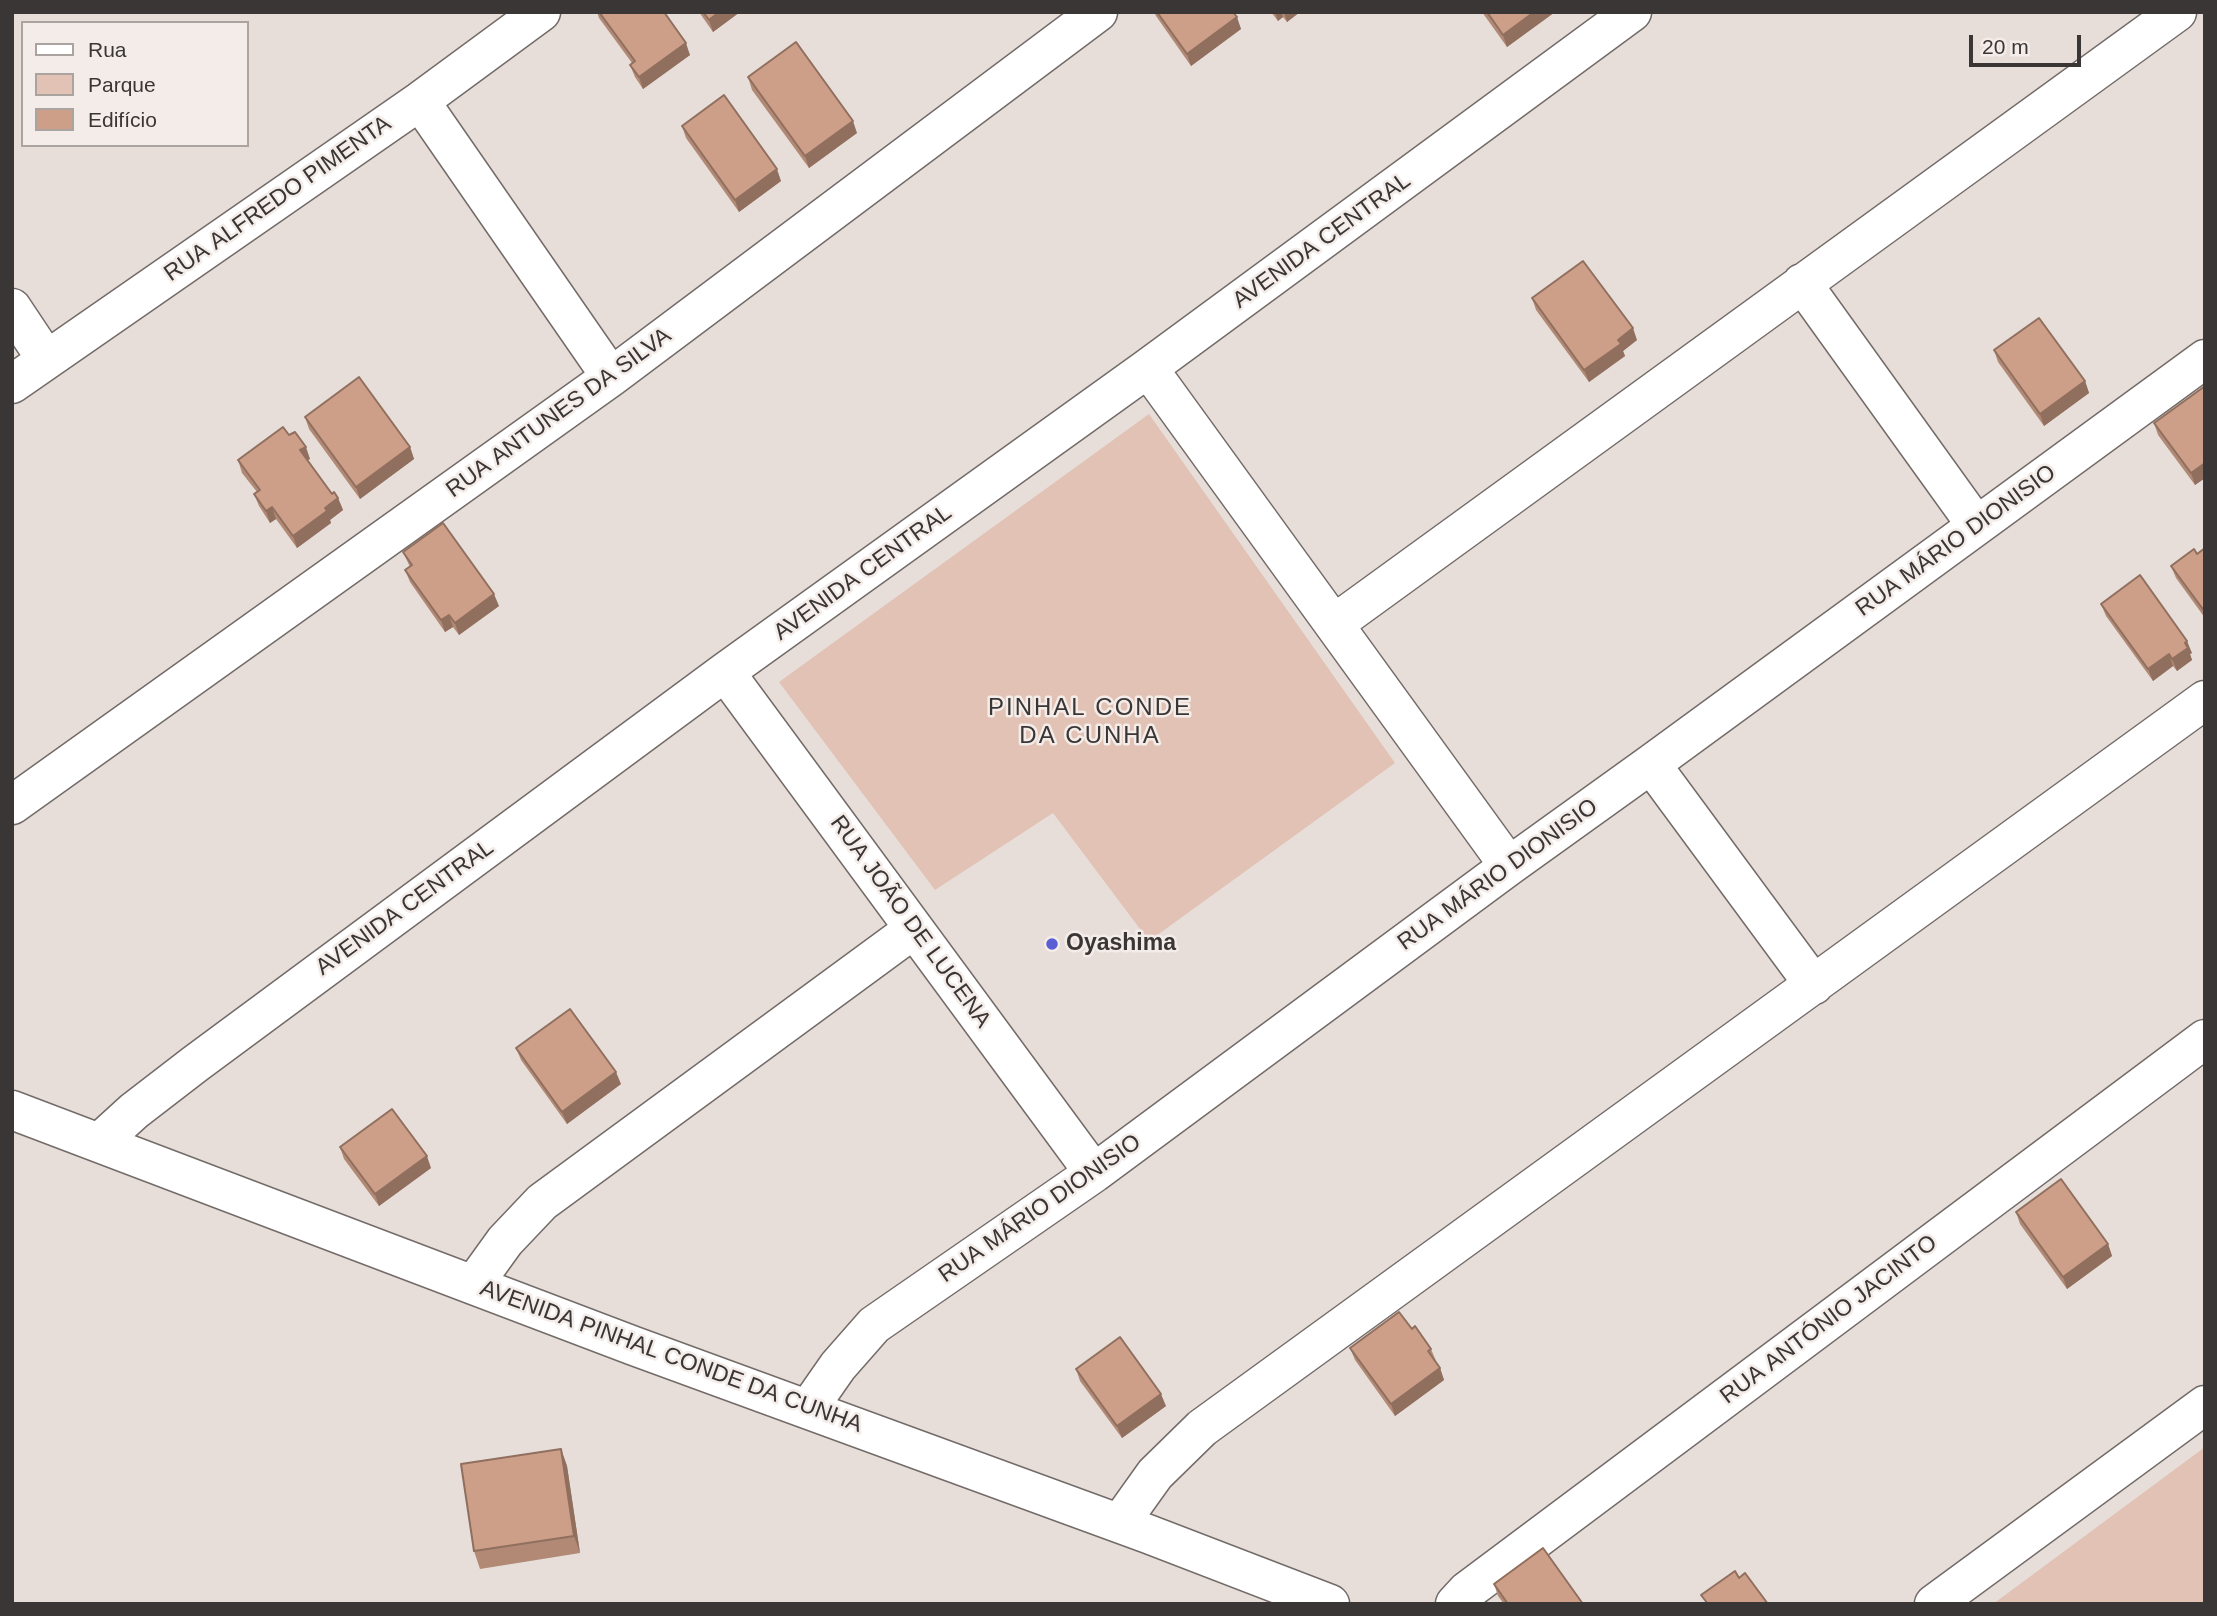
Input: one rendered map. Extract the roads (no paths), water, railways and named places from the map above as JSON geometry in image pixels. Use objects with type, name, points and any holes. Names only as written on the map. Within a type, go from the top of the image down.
[{"type":"street","name":"RUA ALFREDO PIMENTA","points":[[12,384],[420,101],[541,12]]},
{"type":"street","name":"RUA ANTUNES DA SILVA","points":[[12,804],[611,377],[1098,12]]},
{"type":"street","name":"AVENIDA CENTRAL","points":[[100,1142],[134,1111],[195,1064],[725,672],[1148,368],[1632,12]]},
{"type":"street","points":[[1334,624],[2177,12]]},
{"type":"street","points":[[420,101],[611,377]]},
{"type":"street","points":[[1802,283],[1976,525]]},
{"type":"street","points":[[12,308],[46,359]]},
{"type":"street","name":"RUA MÁRIO DIONISIO","points":[[808,1409],[838,1366],[874,1325],[1094,1173],[1509,866],[2205,359]]},
{"type":"street","points":[[1148,368],[1509,866]]},
{"type":"street","name":"RUA JOÃO DE LUCENA","points":[[725,672],[1094,1173]]},
{"type":"street","points":[[1120,1523],[1155,1474],[1202,1428],[2205,700]]},
{"type":"street","points":[[1651,764],[1814,985]]},
{"type":"street","points":[[474,1284],[505,1241],[542,1202],[914,929]]},
{"type":"street","name":"RUA ANTÓNIO JACINTO","points":[[1455,1604],[1466,1591],[2205,1039]]},
{"type":"street","name":"AVENIDA PINHAL CONDE DA CUNHA","points":[[12,1110],[634,1346],[1120,1523],[1330,1604]]},
{"type":"street","points":[[1934,1604],[2205,1405]]},
{"type":"place","name":"Oyashima","points":[[1052,944]]},
{"type":"district","name":"PINHAL CONDE DA CUNHA","points":[[1090,722]]}]
